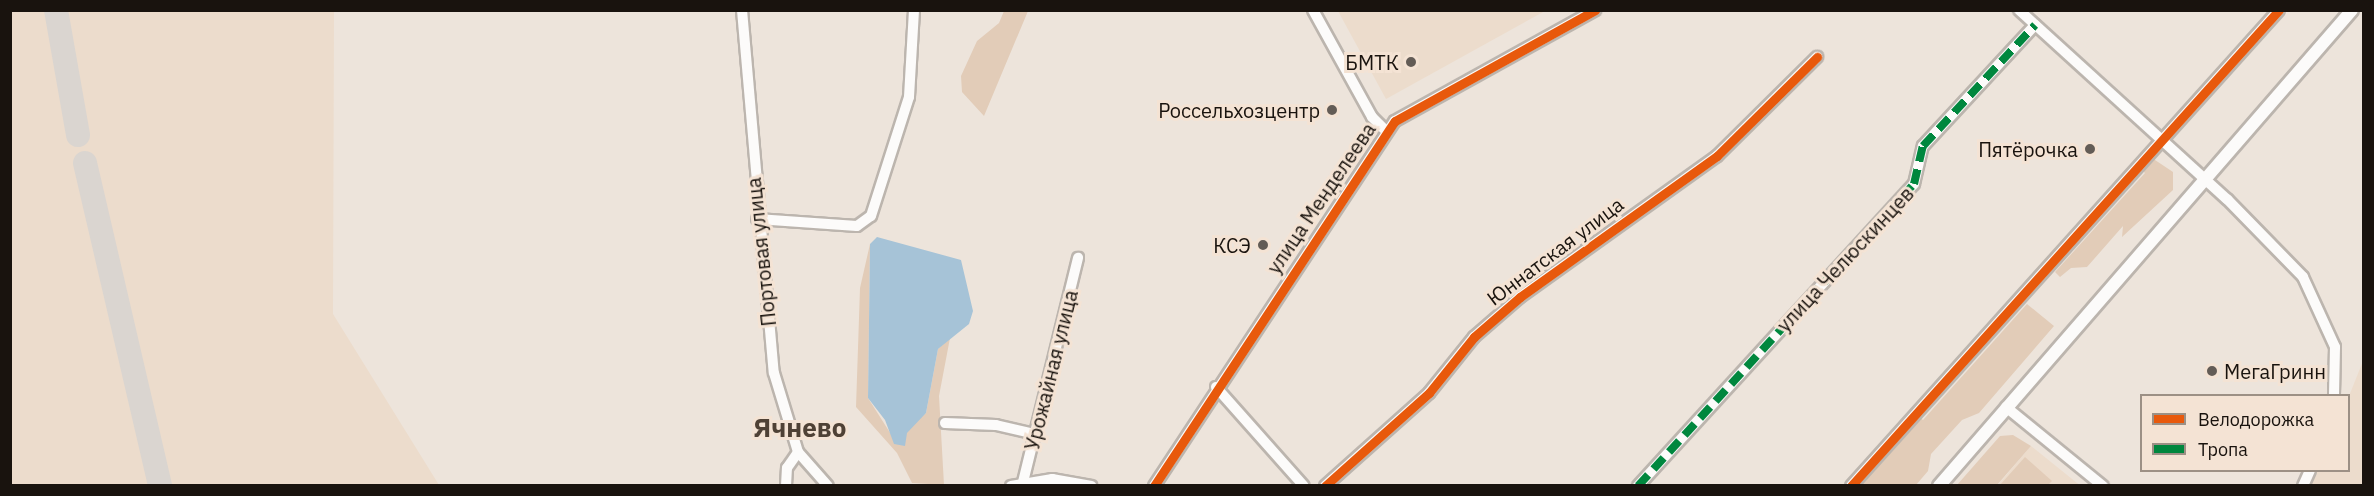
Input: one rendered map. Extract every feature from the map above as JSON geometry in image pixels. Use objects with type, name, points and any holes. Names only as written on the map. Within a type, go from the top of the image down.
[{"type":"main road","points":[[1939,486],[2006,406],[2205,181],[2352,10]]},
{"type":"street","name":"Портовая улица","points":[[742,10],[757,219],[774,373],[798,452]]},
{"type":"street","points":[[757,219],[857,226],[871,216],[909,97],[914,10]]},
{"type":"street","points":[[1313,10],[1372,117],[1386,131]]},
{"type":"street","name":"улица Менделеева","points":[[1154,486],[1216,387],[1386,131],[1395,121],[1595,10]]},
{"type":"street","points":[[2019,10],[2265,235],[2316,298],[2335,347],[2334,394]]},
{"type":"street","points":[[1851,486],[2279,10]]},
{"type":"street","name":"улица Челюскинцев","points":[[1638,486],[1914,184],[1923,146],[2035,25]]},
{"type":"street","name":"Юннатская улица","points":[[1325,486],[1429,393],[1474,337],[1520,297],[1717,156],[1817,57]]},
{"type":"street","name":"Урожайная улица","points":[[1023,482],[1078,258]]},
{"type":"street","points":[[1216,387],[1304,486]]},
{"type":"street","points":[[2006,406],[2103,486]]},
{"type":"street","points":[[945,423],[1035,434]]},
{"type":"street","points":[[786,486],[787,468],[798,452],[828,486]]},
{"type":"street","points":[[2303,486],[2310,472]]},
{"type":"street","name":"Урожайная улица","points":[[1011,486],[1023,482],[1052,479],[1091,486]]},
{"type":"shaded area","points":[[10,11],[334,11],[333,314],[439,485],[11,485]]},
{"type":"shaded area","points":[[1004,11],[1028,11],[984,116],[962,92],[961,76],[977,41],[999,23]]},
{"type":"shaded area","name":"БМТК","points":[[1338,11],[1545,11],[1386,99]]},
{"type":"shaded area","points":[[2152,158],[2173,172],[2173,190],[2122,237],[2123,226],[2087,267],[2071,268],[2060,277],[2055,272],[2145,173],[2139,167]]},
{"type":"shaded area","points":[[870,244],[868,398],[894,439],[926,413],[938,349],[950,338],[939,396],[944,485],[912,483],[897,453],[856,407],[860,288]]},
{"type":"shaded area","points":[[2027,304],[2054,326],[1979,413],[1962,420],[1931,454],[1928,471],[1916,485],[1853,486],[1917,415],[1923,420]]},
{"type":"shaded area","points":[[2363,361],[2363,485],[2310,485],[2316,472],[2350,472],[2350,394]]},
{"type":"shaded area","points":[[2013,435],[2031,446],[1997,485],[1957,485],[2000,436]]},
{"type":"shaded area","points":[[2031,446],[2077,483],[2080,485],[1997,486]]},
{"type":"shaded area","points":[[2025,457],[2052,481],[2048,485],[2000,485]]},
{"type":"water","points":[[877,237],[961,260],[973,311],[969,324],[938,349],[926,413],[907,433],[905,446],[894,444],[885,420],[868,398],[870,244]]},
{"type":"taxiway","points":[[56,10],[78,135]]},
{"type":"taxiway","points":[[85,163],[160,486]]},
{"type":"marked path","points":[[1638,486],[1914,184],[1923,146],[2035,25]]},
{"type":"cycle path","points":[[1154,486],[1395,121],[1595,10]]},
{"type":"cycle path","points":[[1851,486],[2279,10]]},
{"type":"cycle path","points":[[1325,486],[1429,393],[1474,337],[1520,297],[1717,156],[1817,57]]},
{"type":"place","name":"БМТК","points":[[1411,62]]},
{"type":"place","name":"Россельхозцентр","points":[[1332,110]]},
{"type":"place","name":"Пятёрочка","points":[[2090,149]]},
{"type":"place","name":"КСЭ","points":[[1263,245]]},
{"type":"place","name":"МегаГринн","points":[[2212,371]]},
{"type":"district","name":"Ячнево","points":[[800,428]]}]
